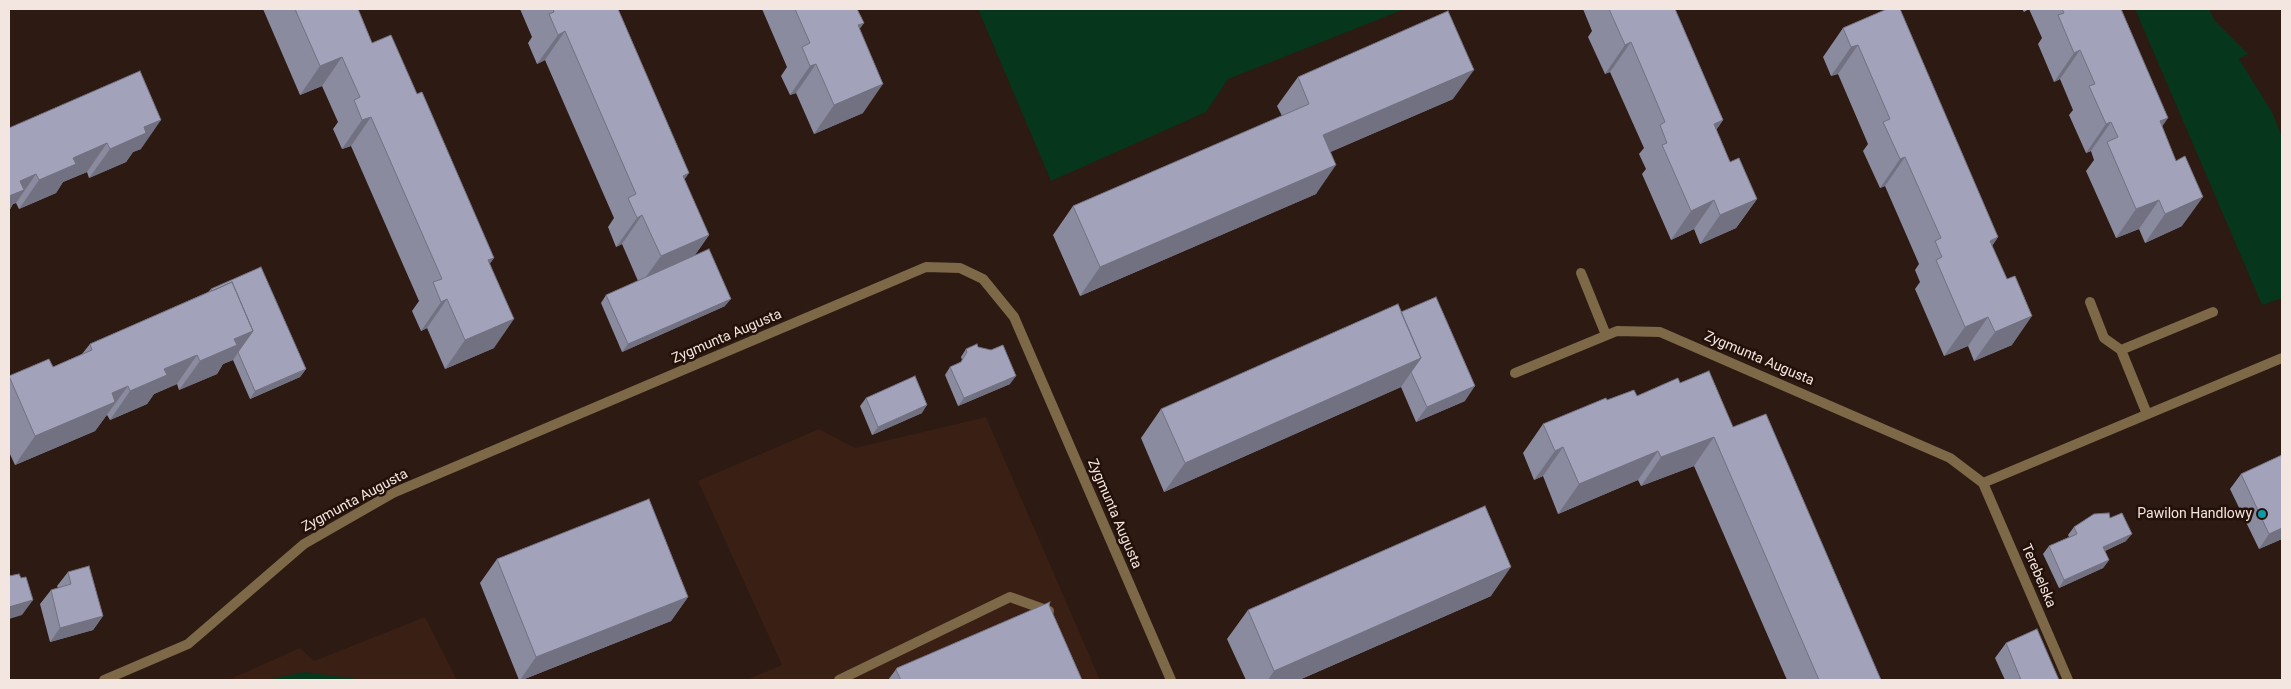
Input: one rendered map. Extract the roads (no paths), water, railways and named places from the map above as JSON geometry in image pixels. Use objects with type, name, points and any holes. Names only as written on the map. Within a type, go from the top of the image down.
[{"type":"street","name":"Zygmunta Augusta","points":[[104,680],[188,644],[304,544],[393,493],[926,267],[960,268],[983,279],[1014,317],[1172,680]]},
{"type":"street","points":[[1582,273],[1606,335]]},
{"type":"street","points":[[2090,302],[2104,338],[2121,350],[2147,414]]},
{"type":"street","points":[[2121,350],[2213,312]]},
{"type":"street","name":"Zygmunta Augusta","points":[[1514,373],[1617,331],[1660,332],[1950,458],[1984,483]]},
{"type":"street","points":[[1984,483],[2282,358]]},
{"type":"street","name":"Terebelska","points":[[1984,483],[2068,680]]},
{"type":"street","points":[[839,680],[1010,597],[1050,611],[1053,620]]},
{"type":"place","name":"Pawilon Handlowy","points":[[2262,514]]}]
